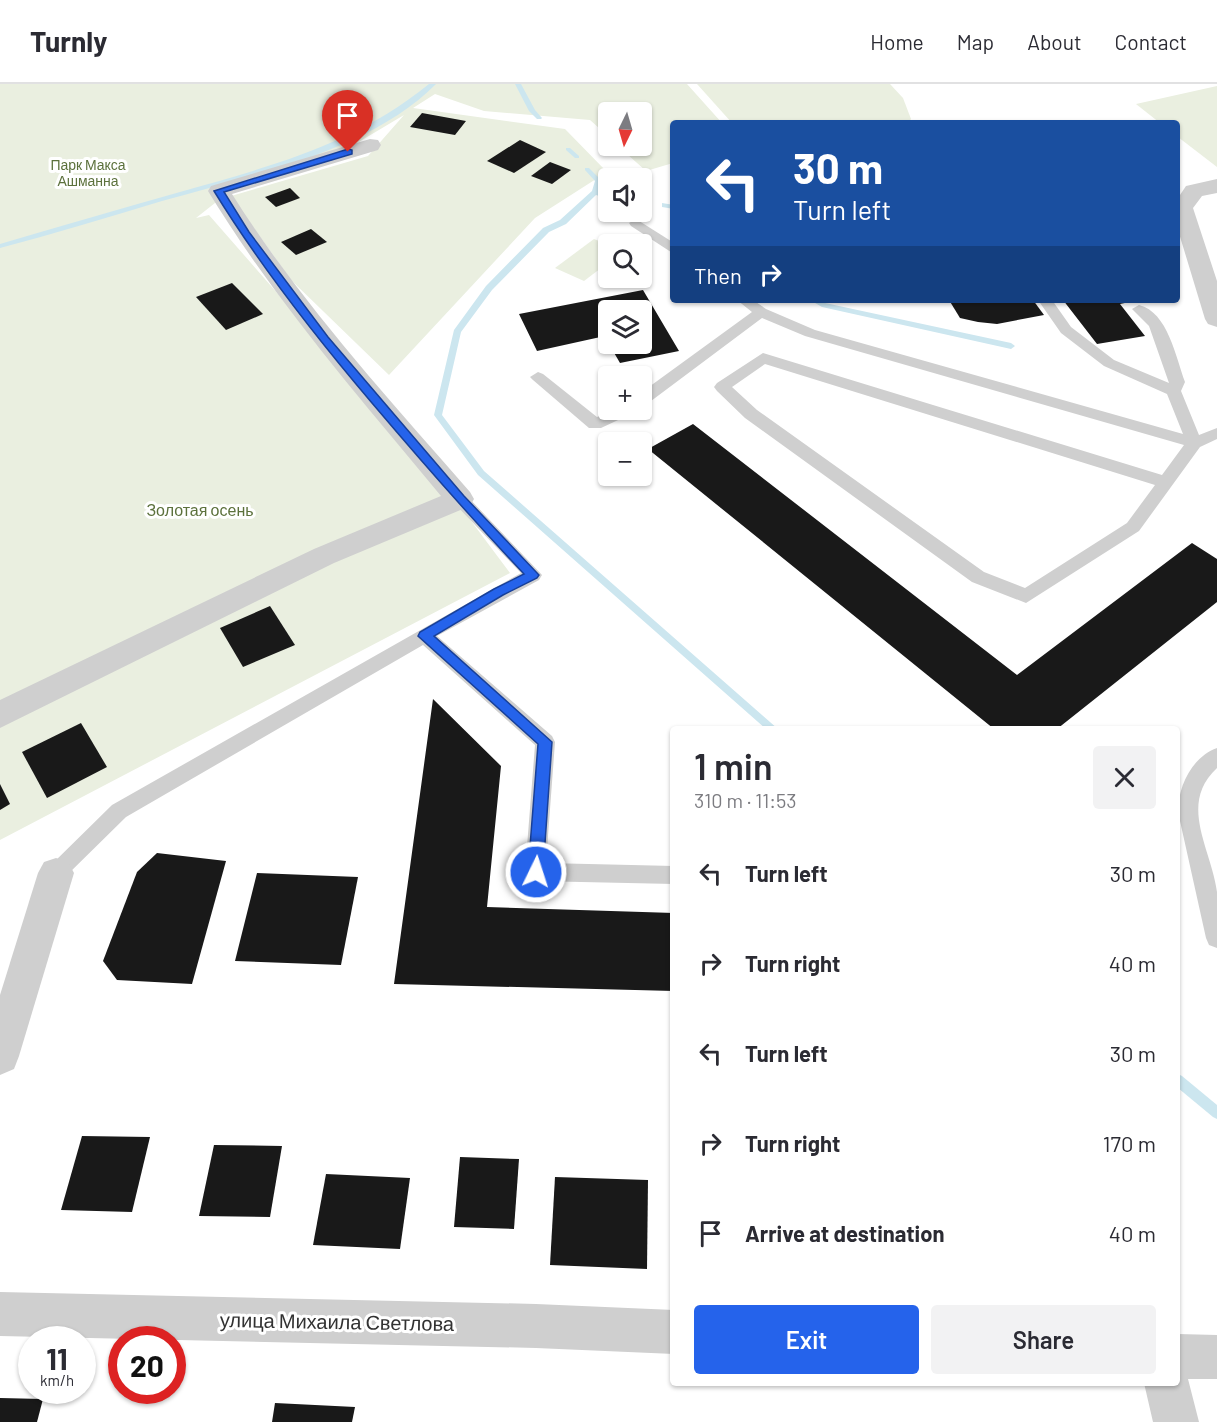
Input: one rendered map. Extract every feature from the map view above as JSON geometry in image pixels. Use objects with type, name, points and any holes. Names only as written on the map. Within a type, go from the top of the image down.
[{"type":"street","points":[[0,714],[324,556],[460,499],[324,340],[245,233],[219,191],[370,145]]},
{"type":"street","points":[[1217,186],[1194,191],[1182,208],[1213,292],[1217,319]]},
{"type":"street","points":[[0,1056],[56,873]]},
{"type":"street","name":"улица Михаила Светлова","points":[[0,1314],[536,1326],[670,1332]]},
{"type":"street","points":[[1180,1356],[1217,1357]]},
{"type":"street","points":[[1168,1386],[1176,1422]]},
{"type":"lane","points":[[636,223],[670,247]]},
{"type":"lane","points":[[748,303],[761,312],[810,333],[1194,443]]},
{"type":"lane","points":[[1047,303],[1066,330],[1109,363],[1173,391],[1194,443]]},
{"type":"lane","points":[[1139,309],[1156,324],[1177,382],[1173,391]]},
{"type":"lane","points":[[652,393],[761,312]]},
{"type":"lane","points":[[1165,482],[762,358],[722,387],[752,414],[978,577],[1026,596],[1133,527],[1194,443],[1217,433]]},
{"type":"lane","points":[[538,377],[595,424],[604,420]]},
{"type":"lane","points":[[56,873],[119,811],[499,592],[533,575],[460,499]]},
{"type":"lane","points":[[425,636],[545,742],[536,872],[670,876]]},
{"type":"lane","points":[[1217,756],[1197,774],[1186,805],[1217,938]]},
{"type":"green space","name":"Золотая осень","points":[[0,84],[687,84],[719,120],[670,120],[670,164],[652,169],[643,168],[629,156],[652,156],[652,102],[598,102],[598,127],[590,120],[484,111],[435,94],[413,108],[565,129],[603,168],[598,168],[598,178],[535,218],[389,375],[291,280],[231,196],[368,156],[404,115],[337,155],[234,188],[196,218],[209,215],[439,478],[510,573],[0,840]]},
{"type":"green space","points":[[697,84],[890,84],[903,98],[911,119],[910,120],[729,120]]},
{"type":"green space","points":[[1217,86],[1217,167],[1180,139],[1180,120],[1156,120],[1136,104]]},
{"type":"green space","points":[[594,239],[598,241],[598,270],[584,281],[555,268]]},
{"type":"building","points":[[422,113],[466,121],[455,135],[410,127]]},
{"type":"building","points":[[520,140],[546,152],[514,173],[487,161]]},
{"type":"building","points":[[550,162],[571,170],[552,184],[531,176]]},
{"type":"building","points":[[290,188],[300,198],[276,207],[265,197]]},
{"type":"building","points":[[311,229],[327,242],[296,255],[281,242]]},
{"type":"building","points":[[232,283],[263,314],[226,330],[196,297]]},
{"type":"building","points":[[643,290],[649,300],[598,300],[598,338],[537,351],[519,314]]},
{"type":"building","points":[[951,303],[1035,303],[1044,315],[997,324],[960,318]]},
{"type":"building","points":[[1065,303],[1125,303],[1120,304],[1145,336],[1097,344]]},
{"type":"building","points":[[652,305],[679,351],[620,363],[615,354],[652,354]]},
{"type":"building","points":[[693,424],[1017,675],[1192,543],[1217,559],[1217,602],[1061,726],[990,726],[652,452],[652,447]]},
{"type":"building","points":[[270,606],[295,645],[243,667],[220,628]]},
{"type":"building","points":[[433,699],[501,766],[487,907],[670,913],[670,991],[394,984]]},
{"type":"building","points":[[81,723],[107,767],[47,798],[22,752]]},
{"type":"building","points":[[0,784],[10,804],[0,810]]},
{"type":"building","points":[[157,853],[226,861],[192,984],[117,980],[103,961],[137,872]]},
{"type":"building","points":[[257,873],[358,877],[341,965],[235,961]]},
{"type":"building","points":[[82,1136],[150,1137],[132,1212],[61,1210]]},
{"type":"building","points":[[214,1145],[282,1146],[270,1217],[199,1216]]},
{"type":"building","points":[[460,1157],[519,1159],[514,1229],[454,1227]]},
{"type":"building","points":[[326,1174],[410,1178],[400,1249],[313,1245]]},
{"type":"building","points":[[555,1177],[648,1180],[647,1269],[550,1265]]},
{"type":"building","points":[[0,1398],[18,1398],[18,1404],[42,1404],[37,1422],[0,1422]]},
{"type":"building","points":[[275,1403],[355,1407],[352,1422],[272,1422]]},
{"type":"waterway","points":[[0,246],[280,165],[314,153],[378,124],[433,84]]},
{"type":"waterway","points":[[518,84],[532,111],[539,118]]},
{"type":"waterway","points":[[568,149],[577,157]]},
{"type":"waterway","points":[[587,169],[599,181],[595,192]]},
{"type":"waterway","points":[[595,192],[563,222],[546,230],[489,288],[457,332],[438,415],[481,473],[770,726]]},
{"type":"waterway","points":[[665,205],[670,206]]},
{"type":"waterway","points":[[819,303],[1011,346]]},
{"type":"waterway","points":[[1180,1082],[1217,1113]]},
{"type":"route","points":[[348,152],[219,191],[245,233],[324,340],[460,499],[533,575],[499,592],[425,636],[545,742],[536,872]]},
{"type":"park label","name":"Парк Макса Ашманна","points":[[88,172]]}]
